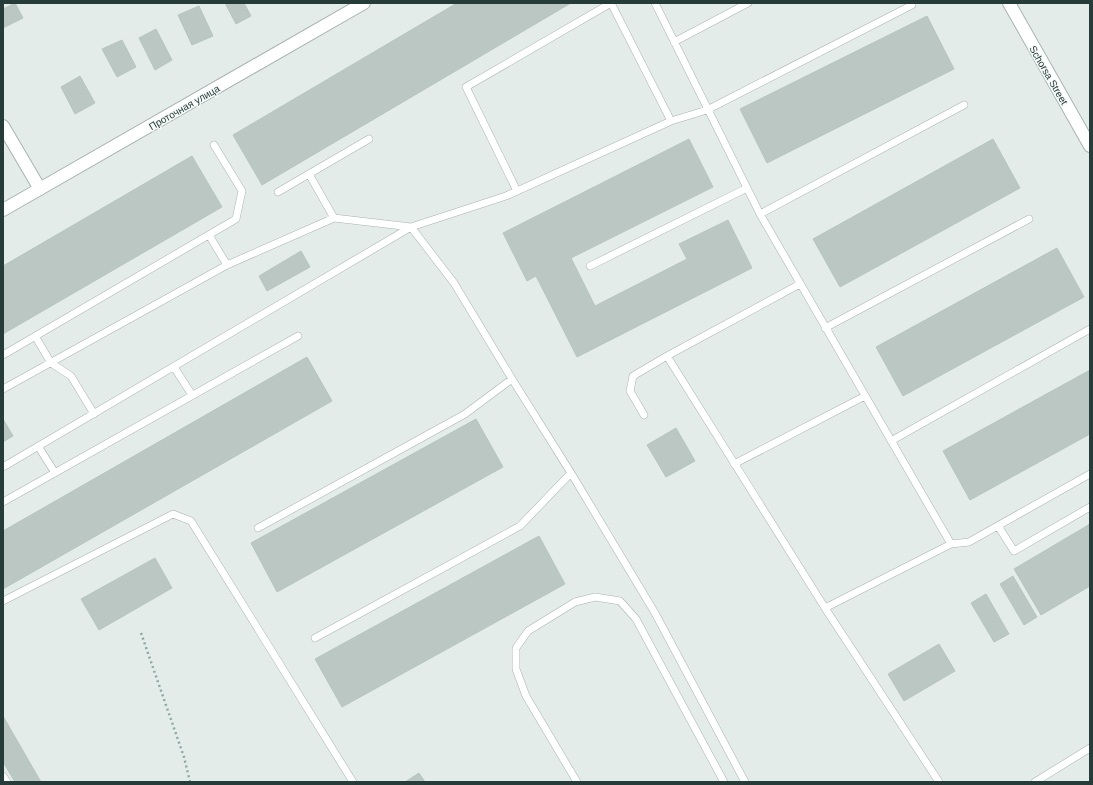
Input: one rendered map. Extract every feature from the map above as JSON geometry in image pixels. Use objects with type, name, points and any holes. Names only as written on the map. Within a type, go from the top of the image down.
[{"type":"street","name":"Проточная улица","points":[[3,210],[364,3]]},
{"type":"street","name":"Schorsa Street","points":[[1009,3],[1090,146]]},
{"type":"street","points":[[3,126],[40,189]]},
{"type":"lane","points":[[517,191],[466,87],[611,3],[671,121]]},
{"type":"lane","points":[[655,3],[760,214],[951,544]]},
{"type":"lane","points":[[674,42],[748,3]]},
{"type":"lane","points":[[3,467],[411,227],[506,196],[671,121],[707,110],[912,5],[911,3]]},
{"type":"lane","points":[[760,214],[964,105]]},
{"type":"lane","points":[[278,192],[369,139]]},
{"type":"lane","points":[[3,355],[236,219],[242,191],[214,145]]},
{"type":"lane","points":[[309,174],[334,218]]},
{"type":"lane","points":[[590,266],[747,188]]},
{"type":"lane","points":[[3,389],[227,265],[334,218],[411,227],[454,283],[571,473],[655,613],[745,782]]},
{"type":"lane","points":[[825,328],[1029,219]]},
{"type":"lane","points":[[209,235],[227,265]]},
{"type":"lane","points":[[644,415],[630,391],[633,376],[666,356],[800,284]]},
{"type":"lane","points":[[891,441],[1090,329]]},
{"type":"lane","points":[[35,336],[52,362],[71,376],[94,414]]},
{"type":"lane","points":[[3,502],[298,336]]},
{"type":"lane","points":[[666,356],[825,608],[938,782]]},
{"type":"lane","points":[[174,367],[192,395]]},
{"type":"lane","points":[[258,528],[465,414],[512,379]]},
{"type":"lane","points":[[734,464],[865,396]]},
{"type":"lane","points":[[38,446],[55,473]]},
{"type":"lane","points":[[315,638],[520,526],[571,473]]},
{"type":"lane","points":[[825,608],[951,544],[968,542],[1090,474]]},
{"type":"lane","points":[[998,526],[1014,551],[1090,507]]},
{"type":"lane","points":[[3,601],[173,514],[191,521],[353,782]]},
{"type":"lane","points":[[577,782],[526,696],[516,670],[516,648],[528,631],[575,602],[595,597],[620,601],[636,619],[724,782]]},
{"type":"lane","points":[[1035,782],[1090,748]]},
{"type":"lane","points":[[3,776],[7,782]]},
{"type":"path","points":[[141,633],[184,757],[190,782]]},
{"type":"building","points":[[15,3],[23,18],[3,28],[3,9]]},
{"type":"building","points":[[225,3],[244,3],[251,16],[236,24]]},
{"type":"building","points":[[457,3],[571,3],[262,185],[233,135]]},
{"type":"building","points":[[199,6],[213,36],[192,45],[178,15]]},
{"type":"building","points":[[927,16],[954,69],[767,163],[740,109]]},
{"type":"building","points":[[156,29],[172,60],[155,70],[139,38]]},
{"type":"building","points":[[122,40],[136,67],[117,77],[102,49]]},
{"type":"building","points":[[80,76],[95,103],[75,114],[61,87]]},
{"type":"building","points":[[689,139],[713,187],[571,258],[595,306],[687,259],[679,244],[728,220],[752,268],[577,357],[536,276],[527,281],[503,233]]},
{"type":"building","points":[[993,139],[1020,188],[840,287],[813,239]]},
{"type":"building","points":[[192,156],[222,207],[3,334],[3,266]]},
{"type":"building","points":[[1057,248],[1084,297],[903,396],[876,347]]},
{"type":"building","points":[[301,251],[310,267],[267,291],[259,276]]},
{"type":"building","points":[[307,357],[332,401],[3,589],[3,531]]},
{"type":"building","points":[[1090,370],[1090,434],[970,500],[943,451]]},
{"type":"building","points":[[3,419],[13,436],[3,442]]},
{"type":"building","points":[[476,419],[503,467],[277,592],[251,543]]},
{"type":"building","points":[[676,428],[695,461],[666,477],[647,445]]},
{"type":"building","points":[[1090,524],[1090,586],[1041,615],[1014,569]]},
{"type":"building","points":[[539,536],[565,584],[342,707],[315,659]]},
{"type":"building","points":[[155,558],[172,588],[99,630],[81,599]]},
{"type":"building","points":[[1013,576],[1037,617],[1024,625],[1000,584]]},
{"type":"building","points":[[986,594],[1009,634],[994,642],[971,603]]},
{"type":"building","points":[[939,644],[955,671],[904,701],[888,674]]},
{"type":"building","points":[[3,716],[41,782],[15,782],[3,762]]},
{"type":"building","points":[[419,773],[425,782],[405,782]]}]
